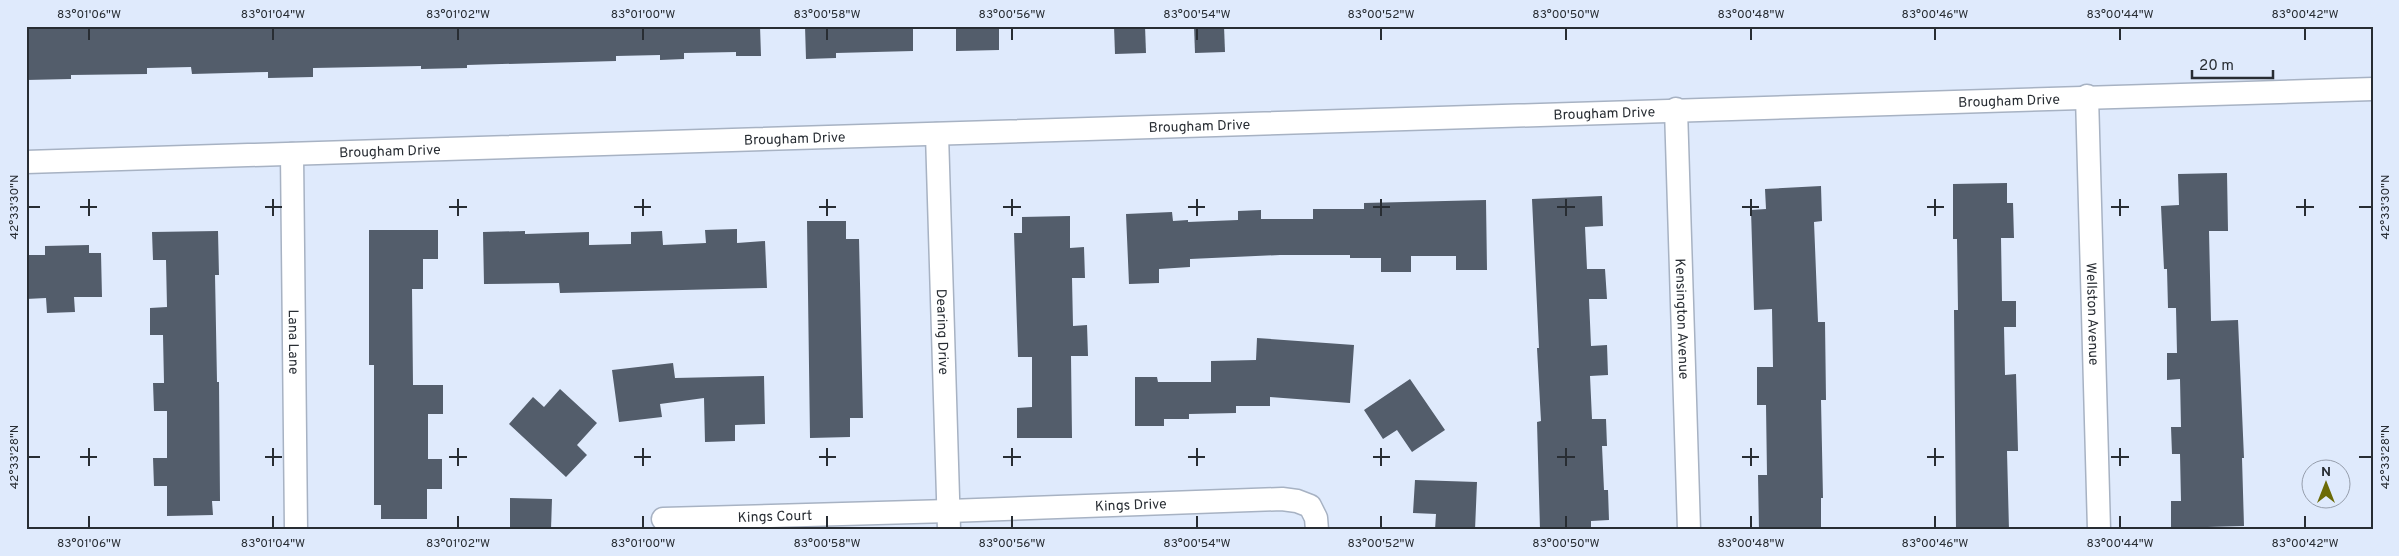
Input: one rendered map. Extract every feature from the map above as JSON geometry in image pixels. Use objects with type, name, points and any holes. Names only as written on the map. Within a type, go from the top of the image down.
[{"type":"street","name":"Brougham Drive","points":[[26,162],[2087,96],[2373,89]]},
{"type":"street","name":"Wellston Avenue","points":[[2087,96],[2099,530]]},
{"type":"street","name":"Kensington Avenue","points":[[1676,109],[1689,530]]},
{"type":"street","name":"Dearing Drive","points":[[937,134],[949,521]]},
{"type":"street","name":"Lana Lane","points":[[292,154],[296,530]]},
{"type":"street","name":"Kings Drive","points":[[949,521],[1282,499],[1297,501],[1310,506],[1316,518],[1317,530]]},
{"type":"street","name":"Kings Court","points":[[662,519],[949,521]]},
{"type":"building","points":[[26,26],[760,26],[761,56],[736,56],[736,52],[684,53],[684,59],[660,60],[660,55],[616,56],[616,61],[467,65],[467,68],[421,69],[421,66],[313,68],[313,77],[268,78],[268,72],[192,74],[191,67],[147,68],[147,74],[71,75],[71,79],[26,80]]},
{"type":"building","points":[[805,26],[913,26],[913,51],[836,53],[836,58],[806,59]]},
{"type":"building","points":[[956,26],[999,26],[999,50],[956,51]]},
{"type":"building","points":[[1114,26],[1145,26],[1146,53],[1115,54]]},
{"type":"building","points":[[1194,26],[1224,26],[1225,52],[1195,53]]},
{"type":"building","points":[[2227,173],[2228,231],[2209,231],[2211,321],[2238,320],[2244,458],[2242,458],[2244,526],[2171,528],[2171,501],[2181,501],[2180,454],[2172,454],[2171,427],[2181,427],[2180,379],[2167,380],[2167,353],[2177,353],[2176,308],[2168,308],[2167,269],[2164,269],[2161,206],[2179,205],[2178,174]]},
{"type":"building","points":[[2007,183],[2007,203],[2013,203],[2014,238],[2001,238],[2002,301],[2016,301],[2016,327],[2004,327],[2005,375],[2016,374],[2018,451],[2007,451],[2009,530],[1956,530],[1954,310],[1958,310],[1957,239],[1953,239],[1953,184]]},
{"type":"building","points":[[1821,186],[1822,221],[1814,222],[1818,322],[1825,322],[1826,400],[1821,400],[1823,498],[1821,498],[1821,530],[1759,530],[1758,475],[1767,475],[1766,405],[1757,405],[1757,367],[1773,367],[1772,309],[1754,310],[1751,210],[1766,209],[1765,189]]},
{"type":"building","points":[[1602,196],[1603,226],[1585,227],[1587,269],[1605,269],[1607,299],[1589,299],[1591,346],[1607,345],[1608,375],[1590,376],[1592,419],[1606,419],[1607,446],[1602,446],[1604,490],[1608,490],[1609,520],[1591,521],[1591,530],[1540,530],[1537,422],[1541,421],[1532,199]]},
{"type":"building","points":[[1486,200],[1487,270],[1456,270],[1456,256],[1411,256],[1411,272],[1381,272],[1381,258],[1350,258],[1350,255],[1280,255],[1190,259],[1190,267],[1159,269],[1159,283],[1129,284],[1126,214],[1172,212],[1173,221],[1188,220],[1188,222],[1238,220],[1238,211],[1261,210],[1261,219],[1313,219],[1313,209],[1364,209],[1364,203]]},
{"type":"building","points":[[1070,216],[1070,248],[1084,247],[1085,278],[1072,278],[1073,326],[1087,325],[1088,356],[1071,356],[1072,438],[1017,438],[1017,408],[1032,407],[1032,357],[1018,357],[1014,233],[1022,233],[1022,217]]},
{"type":"building","points":[[807,221],[846,221],[846,239],[859,239],[863,418],[850,418],[850,437],[810,438]]},
{"type":"building","points":[[737,229],[737,243],[765,241],[767,288],[560,293],[559,283],[484,284],[483,232],[525,231],[525,234],[589,232],[589,245],[631,244],[631,232],[662,231],[663,245],[706,243],[705,230]]},
{"type":"building","points":[[369,230],[438,230],[438,259],[423,259],[423,289],[412,289],[413,385],[443,385],[443,414],[428,414],[428,459],[442,459],[442,489],[427,489],[427,519],[381,519],[381,505],[374,505],[374,365],[369,365]]},
{"type":"building","points":[[218,231],[219,275],[215,275],[217,382],[219,382],[220,501],[212,501],[213,515],[167,516],[167,486],[154,486],[153,458],[167,458],[167,411],[154,411],[153,383],[164,383],[163,335],[150,335],[150,308],[167,307],[166,260],[153,260],[152,232]]},
{"type":"building","points":[[89,245],[89,253],[101,253],[102,297],[74,297],[75,312],[47,313],[46,298],[26,299],[26,255],[45,255],[45,246]]},
{"type":"building","points":[[1257,338],[1354,345],[1350,403],[1270,397],[1270,406],[1236,406],[1236,413],[1189,414],[1189,419],[1164,419],[1164,426],[1135,426],[1135,377],[1157,377],[1158,382],[1211,382],[1211,361],[1256,360]]},
{"type":"building","points":[[673,363],[675,378],[764,376],[765,424],[735,425],[735,441],[705,442],[704,398],[660,404],[662,417],[619,422],[612,370]]},
{"type":"building","points":[[1410,379],[1445,430],[1412,452],[1397,430],[1383,439],[1364,410]]},
{"type":"building","points":[[560,389],[597,423],[577,445],[587,455],[566,477],[509,424],[533,397],[544,407]]},
{"type":"building","points":[[1415,480],[1477,482],[1475,530],[1435,530],[1436,514],[1413,513]]},
{"type":"building","points":[[510,498],[552,499],[551,530],[510,530]]}]
